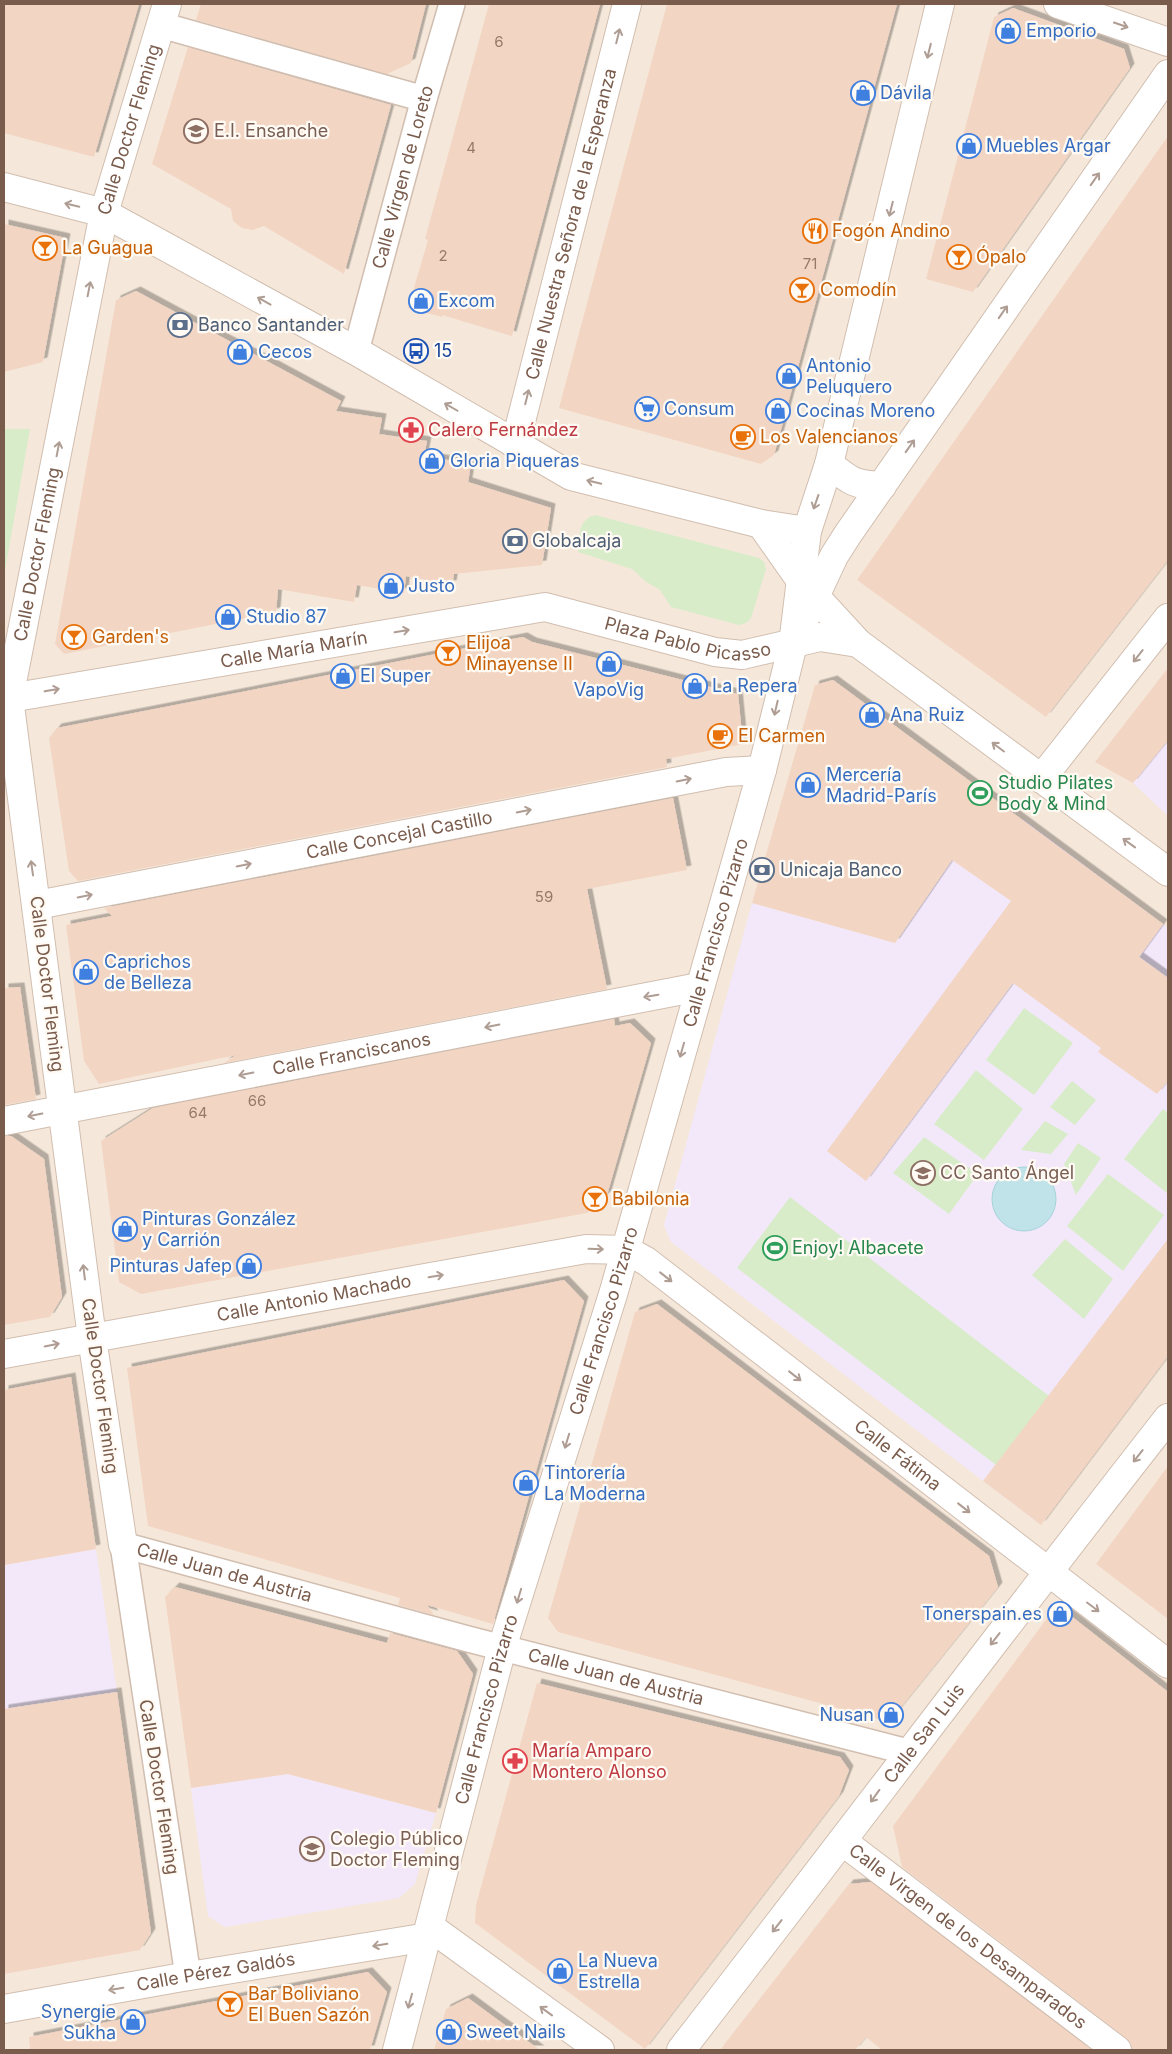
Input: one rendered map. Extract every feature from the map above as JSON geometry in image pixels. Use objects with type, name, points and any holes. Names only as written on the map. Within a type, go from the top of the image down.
[{"type":"street","name":"Calle Virgen de Loreto","points":[[356,351],[424,99],[452,4]]},
{"type":"street","name":"Calle Nuestra Señora de la Esperanza","points":[[515,445],[626,4]]},
{"type":"street","name":"Calle Francisco Pizarro","points":[[397,2050],[502,1648],[626,1250],[762,770],[792,644],[808,589],[807,531],[829,464],[940,4]]},
{"type":"street","points":[[1058,4],[1168,42]]},
{"type":"street","points":[[164,14],[424,99]]},
{"type":"street","name":"Calle Doctor Fleming","points":[[164,14],[104,213],[6,698],[37,905],[92,1338],[188,1976]]},
{"type":"street","points":[[808,589],[882,486],[1168,74]]},
{"type":"street","points":[[4,187],[104,213],[356,351],[571,476],[761,524],[807,531]]},
{"type":"street","points":[[829,464],[852,482],[882,486]]},
{"type":"street","points":[[761,524],[808,589],[858,643],[1168,872]]},
{"type":"street","name":"Calle María Marín","points":[[6,698],[545,607],[583,618]]},
{"type":"street","name":"Plaza Pablo Picasso","points":[[583,618],[716,652],[742,655],[820,637],[858,643]]},
{"type":"street","points":[[1041,780],[1168,618]]},
{"type":"street","name":"Calle Concejal Castillo","points":[[37,905],[726,772],[762,770]]},
{"type":"street","name":"Calle Franciscanos","points":[[4,1121],[699,987]]},
{"type":"street","name":"Calle Antonio Machado","points":[[4,1354],[586,1249],[626,1250]]},
{"type":"street","name":"Calle Fátima","points":[[626,1250],[646,1261],[1168,1664]]},
{"type":"street","name":"Calle San Luis","points":[[681,2050],[908,1752],[1168,1418]]},
{"type":"street","name":"Calle Juan de Austria","points":[[123,1545],[502,1648],[908,1752]]},
{"type":"street","name":"Calle Virgen de los Desamparados","points":[[842,1841],[1117,2050]]},
{"type":"street","points":[[429,1932],[600,2050]]},
{"type":"street","name":"Calle Pérez Galdós","points":[[4,2009],[429,1932]]},
{"type":"shaded area","points":[[4,4],[1168,4],[1168,2050],[4,2050]]},
{"type":"shaded area","points":[[1168,740],[1168,816],[1133,783]]},
{"type":"shaded area","name":"CC Santo Ángel","points":[[1023,819],[1168,928],[1168,1356],[1046,1517],[1038,1521],[1034,1520],[671,1242],[664,1225],[752,903],[895,943],[965,841],[1000,851]]},
{"type":"shaded area","points":[[96,1549],[117,1692],[4,1709],[4,1565]]},
{"type":"shaded area","name":"Colegio Público Doctor Fleming","points":[[288,1774],[436,1813],[415,1884],[399,1898],[225,1927],[208,1916],[191,1788]]},
{"type":"green space","points":[[4,429],[30,429],[4,576]]},
{"type":"green space","points":[[595,515],[759,558],[764,562],[766,569],[751,618],[746,623],[739,625],[671,607],[660,590],[645,581],[632,569],[578,552],[580,529],[589,517]]},
{"type":"green space","points":[[1024,1008],[1073,1043],[1034,1095],[986,1060]]},
{"type":"green space","points":[[976,1070],[1023,1109],[984,1160],[934,1124]]},
{"type":"green space","points":[[1072,1081],[1096,1100],[1075,1125],[1050,1107]]},
{"type":"green space","points":[[1163,1109],[1168,1113],[1168,1194],[1124,1159]]},
{"type":"green space","points":[[1045,1121],[1068,1134],[1051,1154],[1021,1150]]},
{"type":"green space","points":[[924,1137],[978,1174],[949,1214],[893,1173]]},
{"type":"green space","points":[[1078,1143],[1101,1158],[1076,1195],[1064,1164]]},
{"type":"green space","points":[[1108,1174],[1164,1215],[1123,1271],[1067,1226]]},
{"type":"green space","points":[[790,1197],[1049,1396],[996,1465],[737,1268]]},
{"type":"green space","points":[[1065,1239],[1113,1279],[1084,1319],[1032,1275]]},
{"type":"water","points":[[1024,1167],[1042,1173],[1050,1181],[1056,1199],[1050,1217],[1042,1225],[1024,1231],[1006,1225],[998,1217],[992,1199],[998,1181],[1006,1173]]},
{"type":"building","points":[[4,4],[139,4],[94,157],[4,133]]},
{"type":"building","points":[[201,4],[426,4],[411,63],[387,74],[196,20]]},
{"type":"building","points":[[489,4],[600,4],[512,336],[442,315],[442,317],[408,308],[428,240],[425,239]]},
{"type":"building","points":[[667,4],[897,4],[774,455],[761,464],[559,408]]},
{"type":"building","points":[[1013,8],[1124,49],[1130,68],[973,292],[926,279],[994,17]]},
{"type":"building","points":[[188,47],[391,105],[344,274],[264,226],[252,230],[242,228],[233,221],[231,209],[152,164]]},
{"type":"building","points":[[1168,136],[1168,560],[1046,717],[857,580]]},
{"type":"building","points":[[4,224],[66,238],[43,362],[4,372]]},
{"type":"building","points":[[136,291],[341,401],[336,411],[382,418],[379,434],[427,441],[424,456],[471,464],[468,482],[551,508],[542,565],[454,574],[452,585],[406,576],[404,593],[357,585],[354,602],[278,589],[276,612],[64,654],[55,644],[116,300]]},
{"type":"building","points":[[523,637],[532,642],[738,694],[743,744],[666,759],[667,767],[78,881],[69,871],[49,738],[57,728]]},
{"type":"building","points":[[1168,668],[1168,740],[1133,783],[1095,762]]},
{"type":"building","points":[[833,680],[1163,924],[1139,957],[1168,978],[1168,1081],[1157,1094],[1098,1052],[1101,1048],[1013,983],[866,1181],[827,1151],[1011,901],[952,860],[895,943],[752,903],[815,685]]},
{"type":"building","points":[[673,798],[687,870],[587,889],[607,989],[224,1063],[236,1055],[99,1084],[84,1061],[66,925],[112,916],[104,908]]},
{"type":"building","points":[[20,987],[36,1099],[4,1105],[4,988]]},
{"type":"building","points":[[614,1019],[615,1026],[630,1023],[651,1043],[607,1195],[587,1213],[141,1294],[119,1282],[101,1141],[153,1108]]},
{"type":"building","points":[[4,1136],[11,1136],[44,1159],[62,1297],[50,1317],[4,1325]]},
{"type":"building","points":[[1168,1239],[1168,1356],[1041,1525],[983,1481]]},
{"type":"building","points":[[564,1280],[584,1301],[493,1624],[427,1605],[434,1615],[398,1605],[400,1598],[148,1526],[127,1368]]},
{"type":"building","points":[[657,1304],[989,1556],[998,1587],[889,1722],[558,1632],[548,1618],[635,1312]]},
{"type":"building","points":[[71,1377],[96,1549],[4,1565],[4,1390]]},
{"type":"building","points":[[1168,1466],[1168,1619],[1096,1564]]},
{"type":"building","points":[[175,1587],[387,1643],[390,1633],[457,1651],[473,1674],[436,1813],[288,1774],[191,1788],[165,1597]]},
{"type":"building","points":[[1057,1605],[1168,1692],[1168,2050],[1132,2050],[1131,2044],[1126,2038],[902,1867],[893,1826]]},
{"type":"building","points":[[537,1683],[840,1757],[849,1770],[839,1796],[645,2049],[475,1923],[476,1905]]},
{"type":"building","points":[[117,1692],[151,1933],[140,1950],[4,1974],[4,1709]]},
{"type":"building","points":[[871,1882],[1092,2050],[882,2050],[866,2037],[855,2050],[720,2050],[849,1884]]},
{"type":"building","points":[[368,1972],[387,1992],[370,2050],[30,2050],[29,2037]]},
{"type":"building","points":[[468,1998],[540,2050],[434,2050],[446,2009]]},
{"type":"place","name":"Emporio","points":[[1008,31]]},
{"type":"place","name":"Dávila","points":[[863,93]]},
{"type":"place","name":"E.I. Ensanche","points":[[196,131]]},
{"type":"place","name":"Muebles Argar","points":[[969,146]]},
{"type":"place","name":"Fogón Andino","points":[[815,231]]},
{"type":"place","name":"La Guagua","points":[[45,248]]},
{"type":"place","name":"Ópalo","points":[[959,257]]},
{"type":"place","name":"Comodín","points":[[802,290]]},
{"type":"place","name":"Excom","points":[[421,301]]},
{"type":"place","name":"Banco Santander","points":[[180,325]]},
{"type":"place","name":"15","points":[[416,351]]},
{"type":"place","name":"Cecos","points":[[240,352]]},
{"type":"place","name":"Antonio Peluquero","points":[[789,376]]},
{"type":"place","name":"Consum","points":[[647,409]]},
{"type":"place","name":"Cocinas Moreno","points":[[778,411]]},
{"type":"place","name":"Calero Fernández","points":[[411,430]]},
{"type":"place","name":"Los Valencianos","points":[[743,437]]},
{"type":"place","name":"Gloria Piqueras","points":[[432,461]]},
{"type":"place","name":"Globalcaja","points":[[515,541]]},
{"type":"place","name":"Justo","points":[[391,586]]},
{"type":"place","name":"Studio 87","points":[[228,617]]},
{"type":"place","name":"Garden's","points":[[74,637]]},
{"type":"place","name":"Elijoa Minayense II","points":[[448,653]]},
{"type":"place","name":"VapoVig","points":[[609,664]]},
{"type":"place","name":"El Super","points":[[343,676]]},
{"type":"place","name":"La Repera","points":[[695,686]]},
{"type":"place","name":"Ana Ruiz","points":[[872,715]]},
{"type":"place","name":"El Carmen","points":[[720,736]]},
{"type":"place","name":"Mercería Madrid-París","points":[[808,785]]},
{"type":"place","name":"Studio Pilates Body & Mind","points":[[980,793]]},
{"type":"place","name":"Unicaja Banco","points":[[762,870]]},
{"type":"place","name":"Caprichos de Belleza","points":[[86,972]]},
{"type":"place","name":"CC Santo Ángel","points":[[923,1173]]},
{"type":"place","name":"Babilonia","points":[[595,1199]]},
{"type":"place","name":"Pinturas González y Carrión","points":[[125,1229]]},
{"type":"place","name":"Enjoy! Albacete","points":[[775,1248]]},
{"type":"place","name":"Pinturas Jafep","points":[[249,1266]]},
{"type":"place","name":"Tintorería La Moderna","points":[[526,1483]]},
{"type":"place","name":"Tonerspain.es","points":[[1060,1614]]},
{"type":"place","name":"Nusan","points":[[891,1715]]},
{"type":"place","name":"María Amparo Montero Alonso","points":[[515,1761]]},
{"type":"place","name":"Colegio Público Doctor Fleming","points":[[312,1849]]},
{"type":"place","name":"La Nueva Estrella","points":[[560,1971]]},
{"type":"place","name":"Bar Boliviano El Buen Sazón","points":[[230,2004]]},
{"type":"place","name":"Synergie Sukha","points":[[133,2022]]},
{"type":"place","name":"Sweet Nails","points":[[449,2032]]}]
